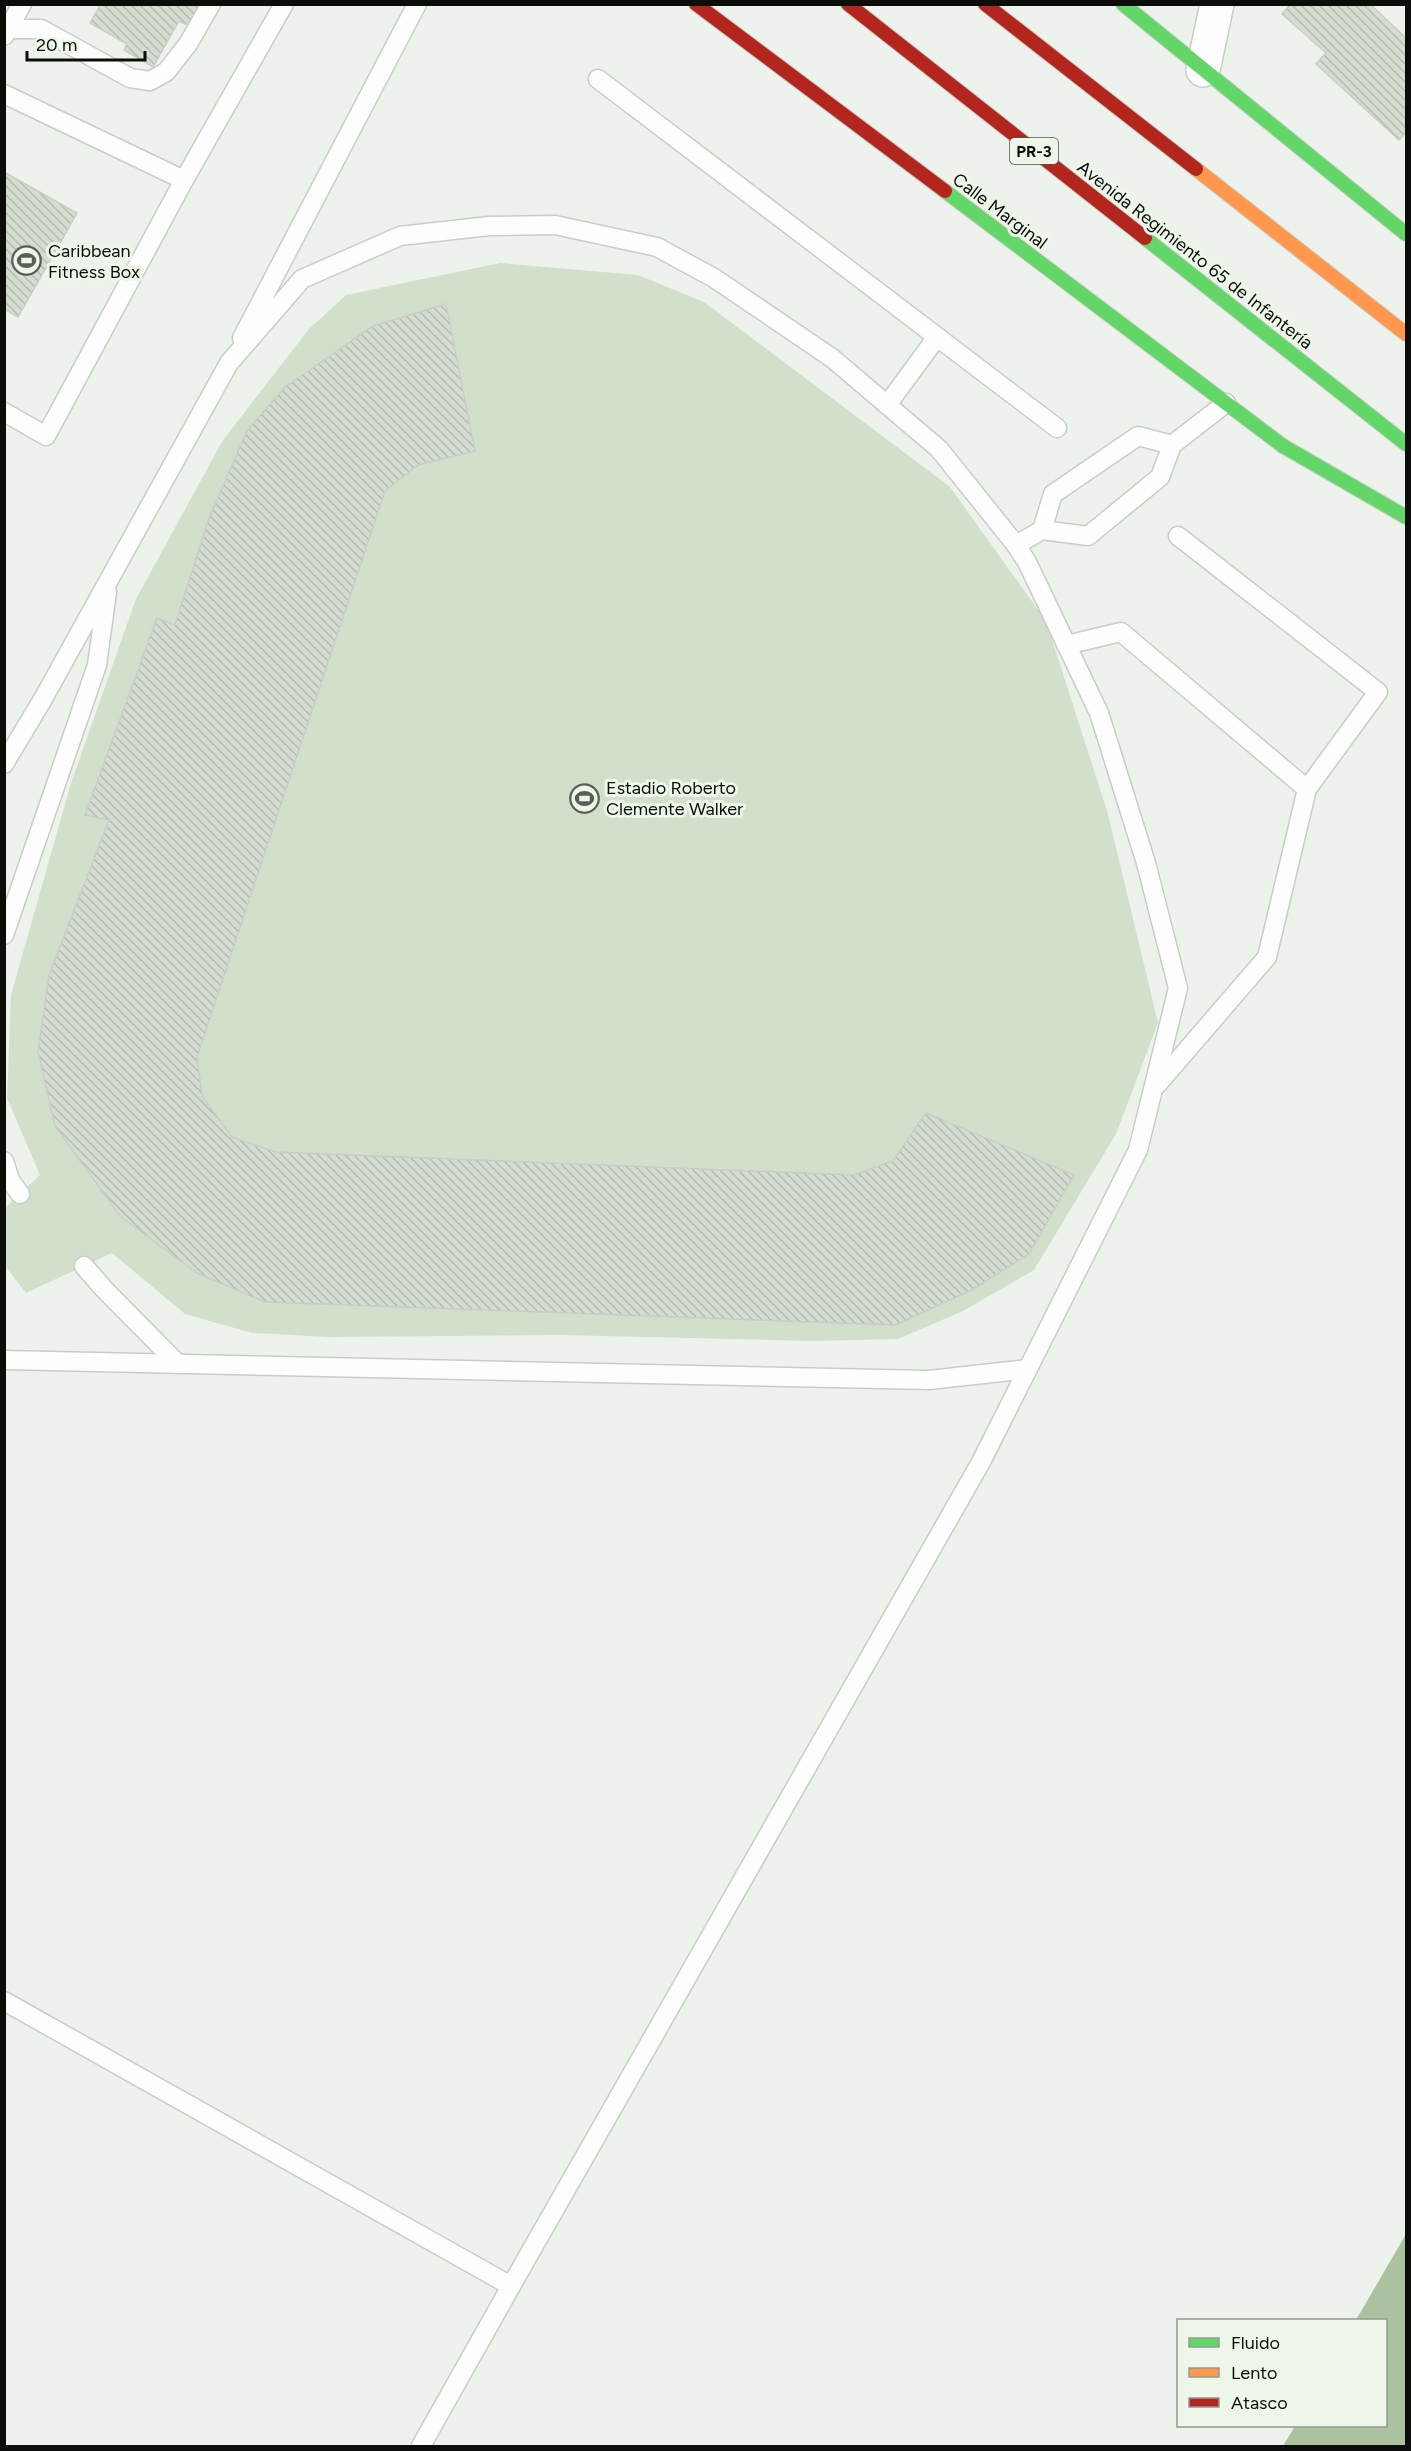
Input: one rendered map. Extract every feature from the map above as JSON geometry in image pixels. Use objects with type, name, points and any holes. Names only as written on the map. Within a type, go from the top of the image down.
[{"type":"main road","name":"Calle Marginal","points":[[696,4],[1283,446],[1407,517]]},
{"type":"main road","name":"Avenida Regimiento 65 de Infantería","points":[[848,4],[1407,444]]},
{"type":"main road","points":[[986,4],[1407,334]]},
{"type":"main road","points":[[1122,4],[1407,234]]},
{"type":"street","points":[[1203,70],[1217,4]]},
{"type":"lane","points":[[6,32],[22,4]]},
{"type":"lane","points":[[6,32],[41,29],[130,78],[150,81],[166,72],[188,44],[211,4]]},
{"type":"lane","points":[[4,412],[46,436],[184,180],[284,4]]},
{"type":"lane","points":[[4,764],[229,363],[417,4]]},
{"type":"lane","points":[[598,79],[1057,428]]},
{"type":"lane","points":[[4,94],[184,180]]},
{"type":"lane","points":[[229,363],[302,279],[400,236],[489,226],[555,225],[657,247],[714,278],[831,358],[939,449],[1016,545],[1027,562],[1099,713],[1146,863],[1178,988],[1138,1150],[981,1462],[421,2446]]},
{"type":"lane","points":[[887,405],[937,337]]},
{"type":"lane","points":[[1016,545],[1042,530],[1088,536],[1160,477],[1172,445],[1226,403]]},
{"type":"lane","points":[[1042,530],[1053,494],[1138,436],[1172,445]]},
{"type":"lane","points":[[1153,1089],[1267,957],[1307,789],[1378,692],[1178,536]]},
{"type":"lane","points":[[4,935],[97,665],[108,581]]},
{"type":"lane","points":[[1066,645],[1121,632],[1307,789]]},
{"type":"lane","points":[[4,1161],[10,1180],[20,1194]]},
{"type":"lane","points":[[84,1266],[178,1364]]},
{"type":"lane","points":[[4,1360],[918,1380],[1028,1369]]},
{"type":"lane","points":[[4,2001],[512,2286]]},
{"type":"shaded area","name":"Estadio Roberto Clemente Walker","points":[[500,263],[638,275],[704,302],[950,487],[1046,621],[1108,814],[1158,1023],[1116,1134],[1034,1270],[963,1311],[898,1339],[813,1341],[560,1335],[328,1337],[252,1333],[185,1314],[112,1253],[26,1293],[5,1266],[5,1208],[40,1175],[7,1098],[11,995],[71,783],[136,599],[223,440],[309,329],[346,295]]},
{"type":"shaded area","points":[[1406,2234],[1406,2446],[1283,2446],[1294,2427],[1387,2427],[1387,2319],[1357,2319]]},
{"type":"building","points":[[101,4],[201,4],[193,28],[179,21],[153,67],[124,50],[127,44],[90,23]]},
{"type":"building","points":[[1291,4],[1370,4],[1406,38],[1406,132],[1399,140],[1316,64],[1326,53],[1282,14]]},
{"type":"building","name":"Caribbean Fitness Box","points":[[4,172],[77,213],[18,317],[4,309]]},
{"type":"building","points":[[446,304],[475,451],[418,465],[385,491],[197,1057],[202,1096],[232,1137],[276,1152],[854,1175],[893,1161],[926,1113],[1074,1175],[1029,1254],[972,1290],[895,1325],[265,1302],[197,1273],[120,1216],[55,1126],[38,1052],[49,975],[109,820],[85,815],[157,618],[175,625],[209,518],[247,431],[285,387],[373,326]]},
{"type":"traffic: fast","points":[[1123,4],[1406,234]]},
{"type":"traffic: fast","points":[[945,191],[1283,446]]},
{"type":"traffic: fast","points":[[1145,238],[1406,444]]},
{"type":"traffic: fast","points":[[1283,446],[1406,517]]},
{"type":"traffic: slow","points":[[1196,169],[1406,334]]},
{"type":"traffic: jam","points":[[696,4],[945,191]]},
{"type":"traffic: jam","points":[[848,4],[1145,238]]},
{"type":"traffic: jam","points":[[985,4],[1196,169]]},
{"type":"place","name":"Caribbean Fitness Box","points":[[27,261]]},
{"type":"place","name":"Estadio Roberto Clemente Walker","points":[[585,798]]}]
